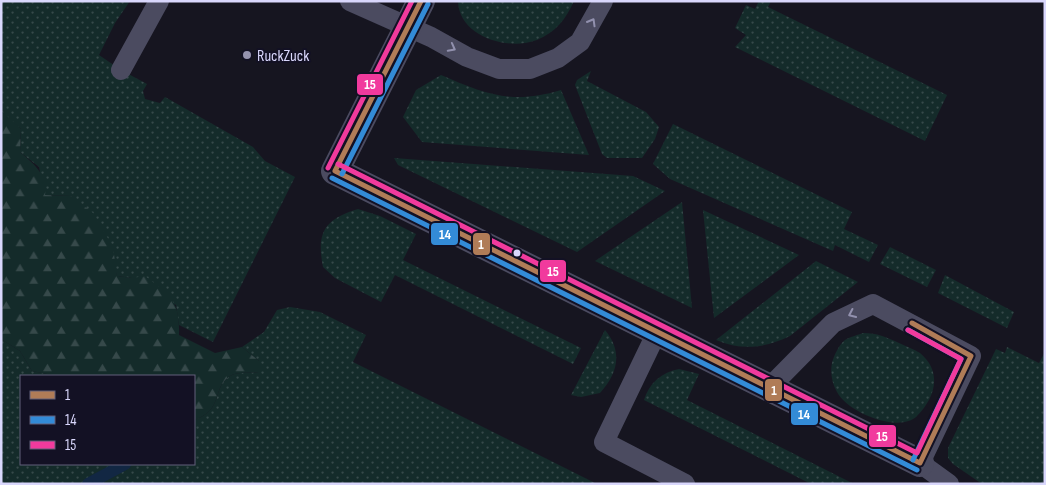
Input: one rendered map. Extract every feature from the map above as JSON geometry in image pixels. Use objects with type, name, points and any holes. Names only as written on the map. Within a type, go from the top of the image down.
[{"type":"street","points":[[421,1],[335,171],[920,463]]},
{"type":"lane","points":[[121,70],[159,1]]},
{"type":"lane","points":[[350,1],[468,57],[499,69],[530,69],[558,58],[580,42],[603,1]]},
{"type":"lane","points":[[769,388],[833,323],[873,304],[912,323],[970,356],[920,463],[950,484]]},
{"type":"lane","points":[[657,332],[604,442],[685,484]]},
{"type":"green space","points":[[1,1],[130,1],[115,23],[99,55],[147,84],[143,91],[145,99],[160,103],[165,97],[253,147],[265,161],[295,177],[213,342],[179,325],[176,305],[132,278],[117,276],[114,264],[71,196],[44,195],[39,167],[20,152],[21,129],[1,112]]},
{"type":"green space","points":[[458,1],[574,1],[568,14],[550,33],[537,40],[513,44],[487,38],[476,32],[467,24],[460,13]]},
{"type":"green space","points":[[759,1],[771,1],[768,7],[947,95],[925,141],[735,47],[746,35],[735,28],[746,5],[755,9]]},
{"type":"green space","points":[[591,71],[587,81],[646,112],[659,127],[655,139],[642,158],[607,158],[602,154],[575,85],[577,80]]},
{"type":"green space","points":[[441,75],[485,92],[513,97],[528,97],[561,90],[589,155],[422,142],[403,117],[416,90]]},
{"type":"green space","points":[[1,112],[3,112],[21,129],[20,152],[39,170],[44,182],[45,195],[71,196],[93,213],[113,247],[117,276],[132,278],[145,276],[172,300],[178,314],[179,335],[215,353],[242,347],[259,361],[259,372],[235,374],[226,379],[210,410],[204,416],[195,420],[195,375],[52,375],[32,371],[20,351],[1,339]]},
{"type":"green space","points":[[673,124],[852,212],[844,229],[878,245],[869,262],[835,245],[833,251],[670,179],[653,164]]},
{"type":"green space","points":[[394,158],[633,176],[665,191],[577,252],[398,165]]},
{"type":"green space","points":[[682,202],[692,308],[595,261]]},
{"type":"green space","points":[[358,209],[380,216],[416,234],[403,260],[581,348],[573,364],[395,275],[381,302],[335,278],[323,267],[321,255],[322,236],[338,217]]},
{"type":"green space","points":[[703,210],[799,255],[714,318]]},
{"type":"green space","points":[[890,247],[936,270],[927,287],[880,264]]},
{"type":"green space","points":[[816,261],[858,282],[790,336],[781,340],[753,347],[744,347],[716,340]]},
{"type":"green space","points":[[945,275],[1014,312],[1007,328],[938,293]]},
{"type":"green space","points":[[290,307],[320,312],[366,335],[353,362],[597,484],[1,484],[1,339],[20,351],[32,371],[52,375],[20,375],[20,465],[195,465],[195,420],[204,416],[210,410],[226,379],[235,374],[259,372],[259,361],[242,347],[264,332],[277,310]]},
{"type":"green space","points":[[605,330],[611,338],[616,354],[616,362],[611,378],[600,393],[581,397],[571,395]]},
{"type":"green space","points":[[863,333],[881,336],[915,350],[927,360],[932,368],[934,385],[932,393],[923,409],[909,421],[898,423],[886,422],[874,418],[851,407],[837,392],[831,374],[835,354],[845,340]]},
{"type":"green space","points":[[1007,347],[1039,363],[1045,352],[1045,478],[1042,484],[982,484],[953,464],[948,458],[948,448],[996,349],[1005,353]]},
{"type":"green space","points":[[679,369],[699,374],[687,400],[854,484],[811,484],[644,400],[649,388],[657,379],[673,370]]},
{"type":"waterway","points":[[88,484],[123,465]]},
{"type":"transit line","name":"15","points":[[328,168],[412,1]]},
{"type":"transit line","name":"1","points":[[335,171],[421,1]]},
{"type":"transit line","name":"14","points":[[342,174],[428,4]]},
{"type":"transit line","name":"15","points":[[338,164],[917,453],[961,359],[908,330]]},
{"type":"transit line","name":"1","points":[[335,171],[920,463]]},
{"type":"transit line","name":"14","points":[[332,178],[917,470]]},
{"type":"transit line","name":"1","points":[[912,323],[971,356],[920,463]]},
{"type":"transit line","name":"14","points":[[908,330],[961,359],[913,460]]},
{"type":"place","name":"RuckZuck","points":[[247,55]]}]
